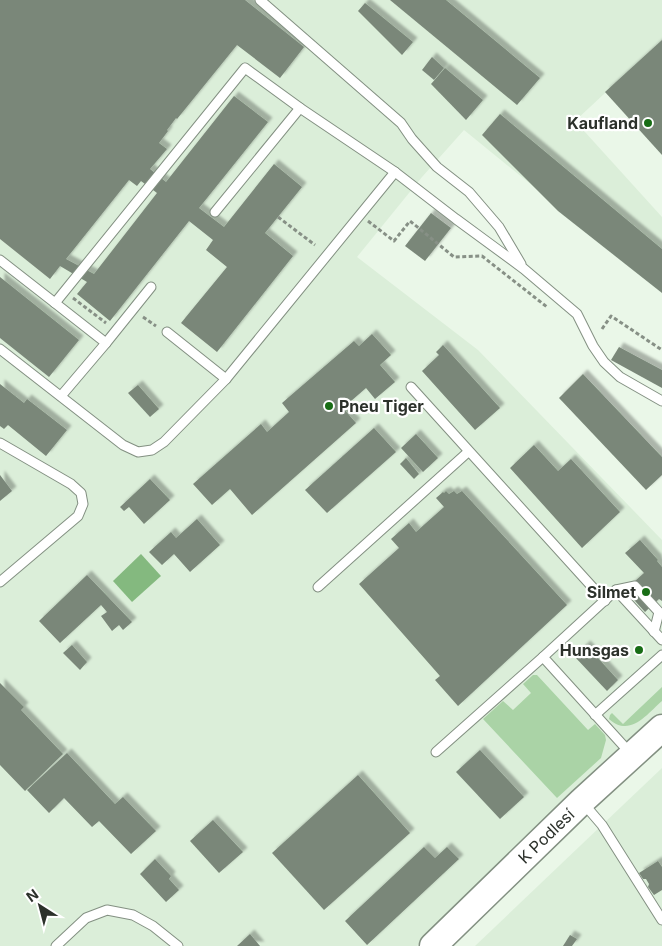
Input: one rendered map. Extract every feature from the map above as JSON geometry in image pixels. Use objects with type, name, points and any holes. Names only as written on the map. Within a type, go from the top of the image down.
[{"type":"street","name":"K Podlesí","points":[[433,946],[582,802],[662,728]]},
{"type":"lane","points":[[260,0],[401,123],[412,139],[437,167],[469,192],[499,227],[524,269]]},
{"type":"lane","points":[[55,304],[245,68],[300,108],[395,172],[456,220],[524,269],[577,314],[593,346],[604,362],[620,377],[662,401]]},
{"type":"lane","points":[[215,212],[300,108]]},
{"type":"lane","points":[[0,349],[123,445],[138,452],[152,450],[164,442],[226,379],[395,172]]},
{"type":"lane","points":[[0,260],[106,343]]},
{"type":"lane","points":[[61,396],[151,287]]},
{"type":"lane","points":[[167,332],[226,379]]},
{"type":"lane","points":[[411,387],[605,601]]},
{"type":"lane","points":[[0,443],[71,484],[81,493],[84,504],[78,516],[0,582]]},
{"type":"lane","points":[[318,587],[468,452]]},
{"type":"lane","points":[[436,752],[616,590],[635,586],[641,592],[659,612],[654,632]]},
{"type":"lane","points":[[616,590],[662,640]]},
{"type":"lane","points":[[596,715],[662,655]]},
{"type":"lane","points":[[543,656],[632,755]]},
{"type":"lane","points":[[582,802],[602,825],[662,920]]},
{"type":"lane","points":[[56,946],[86,918],[106,910],[133,915],[153,926],[178,946]]},
{"type":"path","points":[[360,215],[394,241],[410,221],[454,257],[482,256],[548,309]]},
{"type":"path","points":[[278,217],[315,245]]},
{"type":"path","points":[[64,292],[107,324]]},
{"type":"path","points":[[141,316],[153,325]]},
{"type":"path","points":[[602,329],[611,316],[662,350]]},
{"type":"shaded area","points":[[0,0],[662,0],[662,40],[575,121],[662,217],[662,291],[464,130],[422,177],[357,257],[478,350],[662,540],[662,713],[417,946],[0,946]]},
{"type":"shaded area","points":[[141,554],[161,576],[132,602],[113,581]]},
{"type":"shaded area","points":[[533,675],[537,675],[588,730],[595,724],[605,735],[606,740],[601,758],[557,798],[483,719],[503,701],[513,710],[531,693],[523,684]]},
{"type":"shaded area","points":[[662,687],[662,701],[638,722],[624,726],[609,719],[612,713],[623,724]]},
{"type":"shaded area","points":[[662,768],[662,946],[475,946],[602,825]]},
{"type":"building","points":[[0,0],[245,0],[304,47],[280,78],[237,45],[167,130],[159,143],[167,149],[150,169],[166,182],[234,96],[268,122],[199,208],[224,227],[274,164],[302,187],[265,233],[293,256],[217,352],[181,323],[227,267],[206,250],[213,240],[189,221],[110,321],[77,294],[87,282],[60,266],[50,279],[0,239]],"holes":[[[129,180],[137,186],[141,181],[157,193],[94,274],[66,259]]]},
{"type":"building","points":[[390,0],[446,0],[540,78],[517,105]]},
{"type":"building","points":[[365,3],[413,42],[402,55],[358,11]]},
{"type":"building","name":"Kaufland","points":[[662,40],[662,155],[605,92]]},
{"type":"building","points":[[432,57],[444,68],[434,80],[422,70]]},
{"type":"building","points":[[445,68],[483,100],[466,120],[431,84]]},
{"type":"building","points":[[500,114],[662,249],[662,293],[558,211],[482,135]]},
{"type":"building","points":[[431,213],[451,228],[425,261],[405,246]]},
{"type":"building","points":[[0,277],[79,340],[49,377],[0,338]]},
{"type":"building","points":[[372,334],[391,355],[380,365],[395,382],[375,399],[366,388],[343,408],[356,423],[252,515],[230,489],[212,505],[193,484],[261,424],[267,432],[289,412],[282,403],[354,341],[359,346]]},
{"type":"building","points":[[443,345],[500,408],[475,430],[422,371],[439,355],[436,352]]},
{"type":"building","points":[[619,347],[662,370],[662,388],[611,360]]},
{"type":"building","points":[[583,374],[662,457],[662,475],[646,490],[559,398]]},
{"type":"building","points":[[0,384],[24,403],[27,399],[67,430],[46,456],[8,425],[4,429],[0,426]]},
{"type":"building","points":[[138,385],[159,409],[150,417],[128,393]]},
{"type":"building","points":[[374,428],[396,452],[327,513],[305,490]]},
{"type":"building","points":[[416,434],[438,458],[423,472],[401,448]]},
{"type":"building","points":[[534,445],[558,471],[571,459],[620,512],[582,548],[510,468]]},
{"type":"building","points":[[406,458],[419,474],[414,479],[400,464]]},
{"type":"building","points":[[0,475],[12,491],[0,501]]},
{"type":"building","points":[[150,479],[170,500],[144,524],[129,507],[124,511],[120,507]]},
{"type":"building","points":[[446,491],[449,494],[454,491],[457,494],[462,491],[567,605],[458,706],[435,680],[440,676],[359,584],[399,548],[391,539],[409,523],[416,532],[444,507],[436,498]]},
{"type":"building","points":[[197,519],[220,545],[190,572],[174,554],[162,565],[149,552],[171,532],[176,538]]},
{"type":"building","points":[[640,540],[662,567],[662,601],[659,599],[645,612],[625,590],[644,573],[625,553]]},
{"type":"building","points":[[87,575],[132,622],[123,630],[119,625],[112,631],[101,616],[107,612],[101,605],[60,643],[39,621]]},
{"type":"building","points":[[72,645],[87,662],[80,670],[63,653]]},
{"type":"building","points":[[586,645],[618,680],[607,691],[574,656]]},
{"type":"building","points":[[0,683],[24,707],[21,710],[63,754],[25,791],[0,765]]},
{"type":"building","points":[[480,750],[524,797],[500,819],[456,772]]},
{"type":"building","points":[[67,753],[115,804],[123,797],[156,831],[131,854],[99,821],[92,827],[64,798],[49,813],[27,790]]},
{"type":"building","points":[[358,775],[410,833],[324,910],[272,853]]},
{"type":"building","points":[[213,820],[243,852],[219,873],[190,841]]},
{"type":"building","points":[[424,847],[435,858],[447,847],[459,859],[367,945],[345,921]]},
{"type":"building","points":[[155,859],[171,876],[169,879],[179,890],[166,902],[140,874]]},
{"type":"building","points":[[658,861],[662,867],[662,890],[654,895],[648,887],[649,884],[646,879],[643,879],[639,873]]},
{"type":"building","points":[[250,934],[260,946],[237,946]]},
{"type":"building","points":[[570,935],[577,939],[572,946],[563,946]]},
{"type":"place","name":"Kaufland","points":[[648,123]]},
{"type":"place","name":"Pneu Tiger","points":[[329,406]]},
{"type":"place","name":"Silmet","points":[[646,592]]},
{"type":"place","name":"Hunsgas","points":[[639,650]]}]
